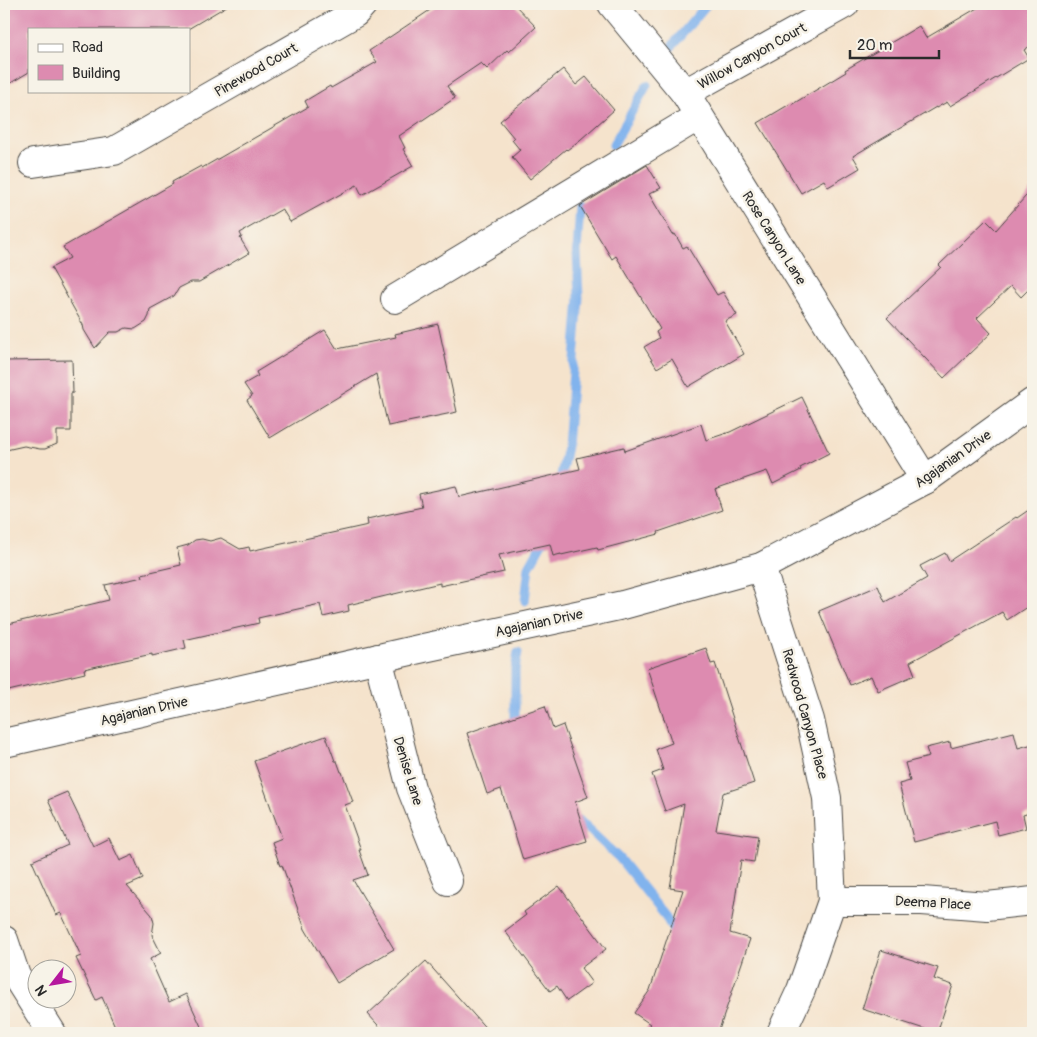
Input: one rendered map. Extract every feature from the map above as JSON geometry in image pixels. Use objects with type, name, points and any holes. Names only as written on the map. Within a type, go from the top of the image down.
[{"type":"street","name":"Pinewood Court","points":[[33,163],[114,151],[355,13],[363,4]]},
{"type":"street","name":"Rose Canyon Lane","points":[[612,4],[685,93],[925,480]]},
{"type":"street","name":"Willow Canyon Court","points":[[685,93],[845,4]]},
{"type":"street","points":[[395,299],[699,116]]},
{"type":"street","name":"Agajanian Drive","points":[[4,743],[378,658],[623,605],[761,567],[925,480],[1033,402]]},
{"type":"street","name":"Redwood Canyon Place","points":[[761,567],[810,720],[828,798],[832,901],[800,990],[780,1033]]},
{"type":"street","name":"Denise Lane","points":[[378,658],[411,788],[448,880]]},
{"type":"street","name":"Deema Place","points":[[832,901],[922,901],[988,906],[1033,901]]},
{"type":"street","points":[[4,940],[16,976],[52,1033]]},
{"type":"building","points":[[4,4],[230,4],[190,28],[28,28],[28,73],[4,87]]},
{"type":"building","points":[[439,4],[514,4],[536,27],[487,69],[481,63],[447,86],[455,98],[399,136],[405,148],[403,149],[413,166],[362,195],[357,185],[290,222],[282,209],[240,233],[242,237],[240,238],[249,253],[199,282],[191,282],[179,288],[174,296],[150,309],[146,322],[135,329],[126,328],[118,332],[110,332],[95,348],[51,268],[70,258],[63,247],[173,184],[172,182],[201,166],[202,168],[308,107],[305,101],[377,62],[369,51]]},
{"type":"building","points":[[984,4],[1033,4],[1033,44],[1024,50],[1029,58],[950,106],[947,102],[936,107],[853,156],[860,168],[828,187],[824,180],[801,193],[758,123],[846,72],[845,70],[919,26],[926,38]]},
{"type":"building","points":[[563,69],[576,85],[586,77],[614,110],[580,140],[566,149],[530,179],[512,157],[520,150],[512,140],[514,138],[500,121]]},
{"type":"building","points":[[647,165],[661,188],[649,194],[673,235],[675,234],[683,248],[687,246],[717,295],[723,292],[737,315],[725,321],[744,354],[688,387],[672,359],[657,368],[644,347],[659,338],[656,332],[660,329],[616,256],[612,259],[580,206]]},
{"type":"building","points":[[1033,188],[1033,285],[1021,297],[1011,286],[977,318],[991,333],[944,378],[887,318],[941,267],[939,265],[986,220],[996,230]]},
{"type":"building","points":[[438,324],[457,412],[388,426],[376,374],[270,438],[247,400],[252,396],[244,384],[258,376],[256,372],[325,330],[337,349],[396,337],[395,334]]},
{"type":"building","points":[[72,360],[71,431],[57,431],[57,444],[45,449],[24,446],[6,450],[5,361]]},
{"type":"building","points":[[802,397],[829,453],[773,484],[767,471],[715,489],[722,510],[658,532],[659,534],[598,550],[597,547],[561,555],[553,556],[550,544],[499,555],[504,572],[440,586],[440,583],[348,605],[349,611],[323,617],[320,604],[258,618],[259,623],[184,640],[186,648],[84,669],[85,673],[4,692],[4,625],[109,600],[105,585],[143,577],[142,574],[181,565],[177,548],[188,545],[195,540],[210,541],[221,538],[240,549],[249,547],[250,551],[368,525],[367,519],[422,507],[419,494],[456,486],[459,497],[580,469],[577,458],[624,447],[625,451],[701,424],[706,440],[730,432]]},
{"type":"building","points":[[1033,507],[1033,603],[1007,620],[1002,612],[910,662],[915,675],[878,691],[871,676],[850,685],[819,611],[878,586],[885,602],[927,578],[920,566],[945,553],[949,561]]},
{"type":"building","points":[[706,648],[711,664],[715,663],[754,783],[723,793],[716,830],[758,836],[754,862],[741,860],[730,933],[750,939],[718,1033],[643,1033],[650,1024],[634,1013],[650,990],[683,890],[670,888],[684,804],[665,811],[652,774],[663,770],[656,749],[672,743],[647,668]]},
{"type":"building","points":[[545,706],[553,729],[563,725],[588,797],[575,802],[587,841],[523,860],[501,789],[487,794],[467,733]]},
{"type":"building","points":[[1014,732],[1018,748],[1033,744],[1033,812],[1023,815],[1026,828],[998,835],[995,821],[914,842],[899,784],[910,781],[905,763],[929,757],[926,748],[950,742],[951,748]]},
{"type":"building","points":[[326,736],[353,802],[345,805],[368,875],[353,880],[394,949],[337,983],[305,929],[282,865],[280,866],[272,842],[282,838],[254,761]]},
{"type":"building","points":[[67,792],[93,846],[109,838],[120,861],[133,855],[143,879],[127,886],[152,915],[154,923],[152,935],[161,953],[150,959],[169,1002],[186,994],[204,1033],[118,1033],[102,997],[96,1000],[76,958],[81,956],[61,913],[56,915],[32,861],[68,845],[48,800]]},
{"type":"building","points":[[559,886],[606,949],[581,968],[592,983],[567,1001],[557,986],[550,991],[505,931],[526,915],[524,912]]},
{"type":"building","points":[[881,950],[938,968],[934,979],[953,985],[937,1033],[862,1009]]},
{"type":"building","points":[[426,961],[490,1033],[385,1033],[368,1014]]},
{"type":"waterway","points":[[662,58],[707,4]]},
{"type":"waterway","points":[[613,145],[647,85]]},
{"type":"waterway","points":[[559,485],[567,446],[579,298],[577,251],[580,206]]},
{"type":"waterway","points":[[525,601],[529,567],[546,536]]},
{"type":"waterway","points":[[515,728],[515,670],[518,652]]},
{"type":"waterway","points":[[573,816],[619,858],[666,917],[676,937]]}]
